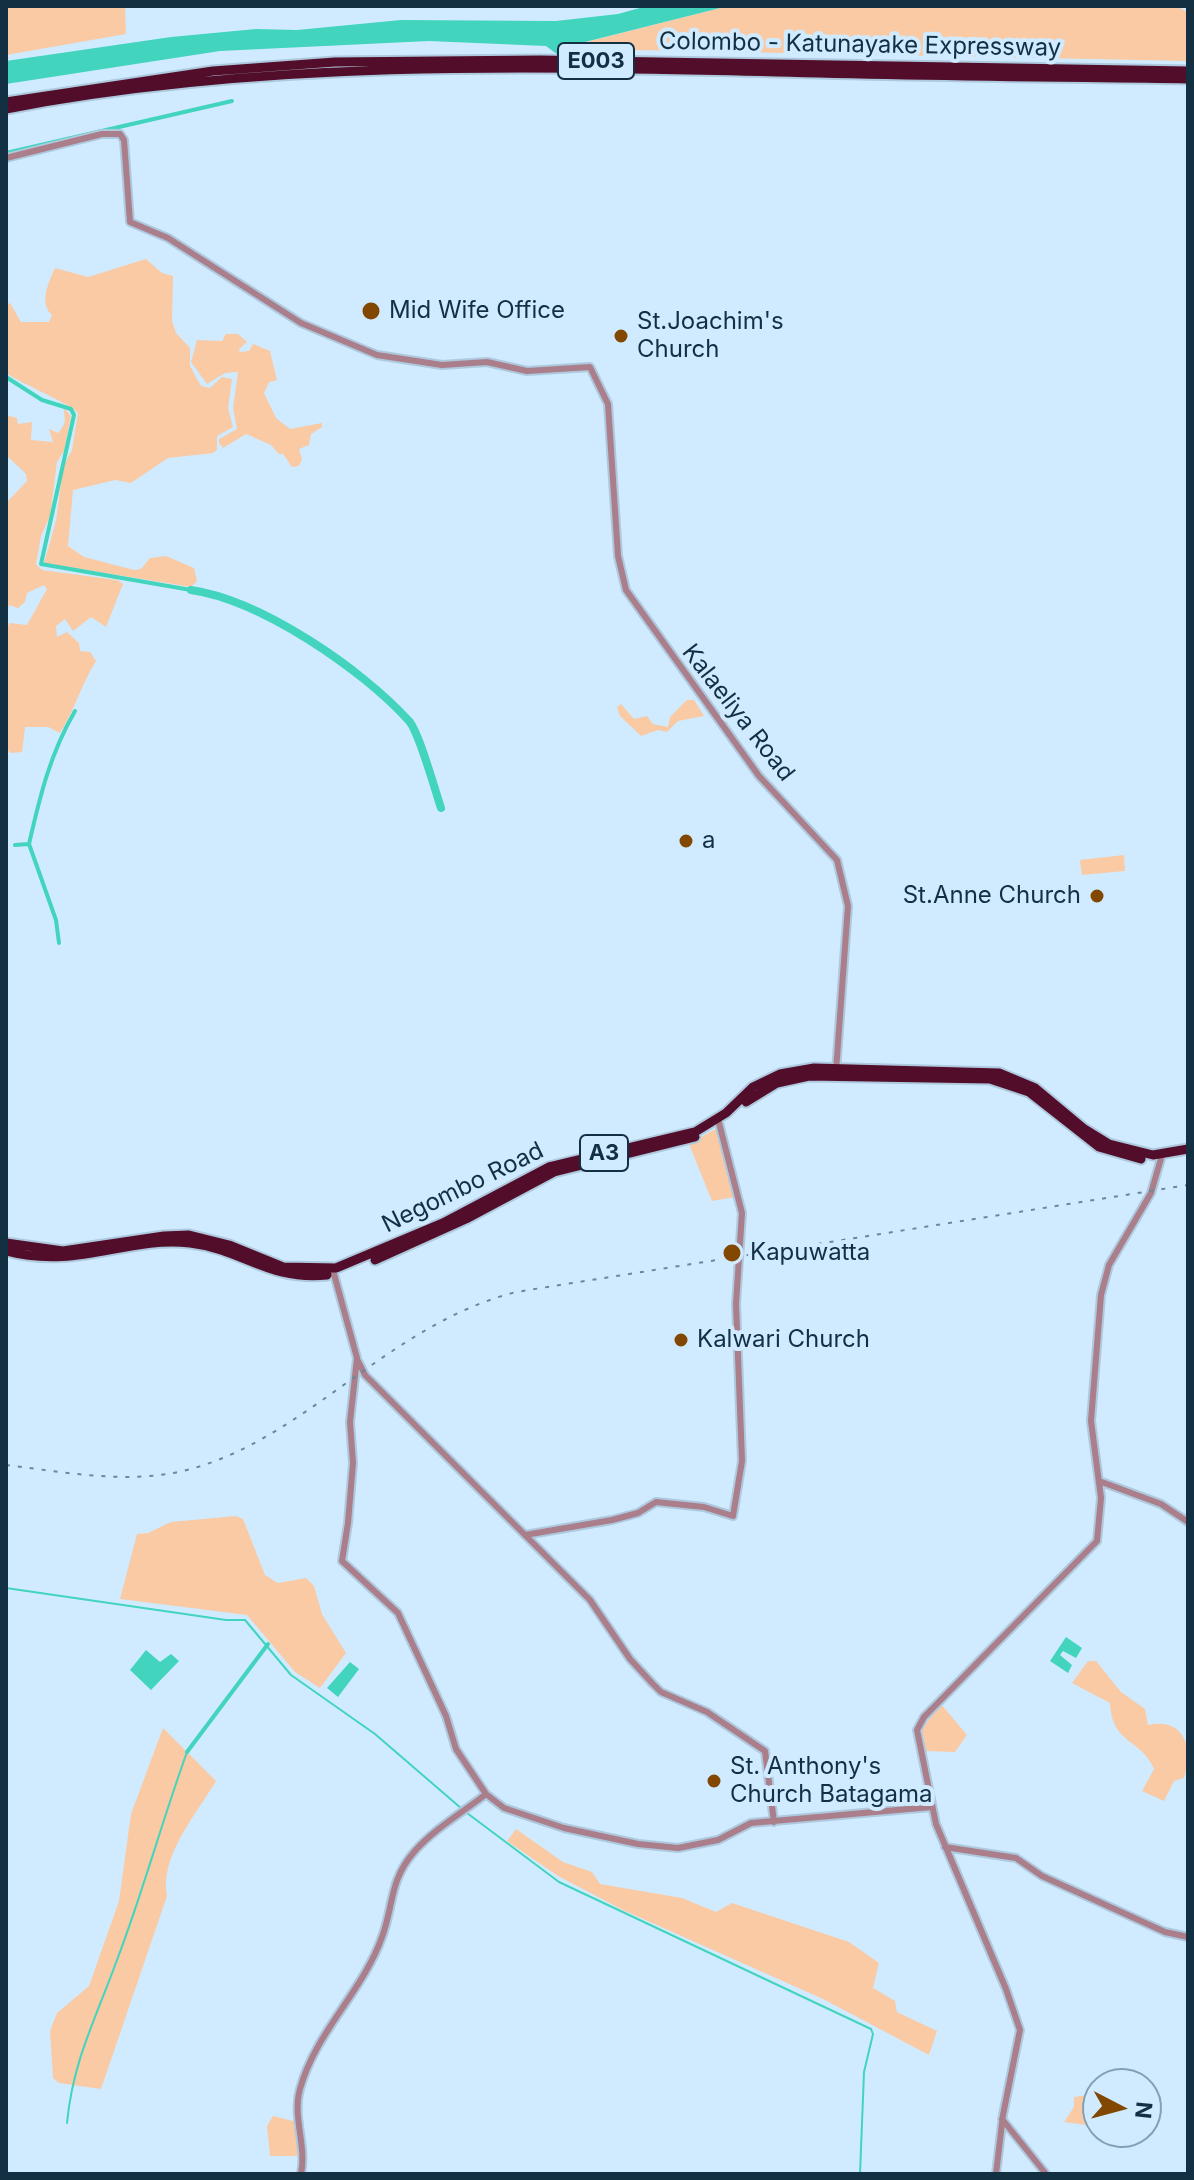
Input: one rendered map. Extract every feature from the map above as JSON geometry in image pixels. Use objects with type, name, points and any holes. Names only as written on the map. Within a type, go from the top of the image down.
[{"type":"highway","name":"Colombo - Katunayake Expressway","points":[[6,102],[213,71],[348,62],[540,60],[1188,71]]},
{"type":"highway","name":"Colombo - Katunayake Expressway","points":[[6,109],[156,86],[269,74],[385,68],[594,68],[1188,79]]},
{"type":"highway","name":"Negombo Road","points":[[6,1251],[63,1258],[189,1243],[226,1252],[279,1274],[334,1274],[355,1269],[438,1233],[540,1178],[668,1146],[718,1121],[777,1083],[836,1071],[1001,1081],[1029,1092],[1099,1147],[1129,1158],[1188,1156]]},
{"type":"highway","name":"Negombo Road","points":[[6,1243],[63,1251],[189,1235],[229,1245],[273,1264],[329,1270],[364,1260],[443,1223],[549,1167],[695,1132],[718,1121]]},
{"type":"highway","name":"Negombo Road","points":[[1164,1158],[1188,1149]]},
{"type":"street","name":"Kalaeliya Road","points":[[6,158],[102,134],[120,134],[124,140],[130,222],[182,246],[307,326],[377,355],[439,365],[481,362],[532,372],[590,367],[608,404],[618,556],[626,590],[759,776],[837,860],[840,868],[848,906],[836,1071]]},
{"type":"street","points":[[525,1535],[612,1520],[664,1501],[723,1511],[733,1516],[742,1461],[736,1304],[742,1213],[718,1121]]},
{"type":"street","points":[[996,2174],[1002,2119],[1020,2030],[1006,1989],[945,1847],[931,1807],[917,1736],[920,1725],[1097,1541],[1101,1521],[1099,1481],[1091,1421],[1103,1282],[1121,1240],[1149,1195],[1164,1158]]},
{"type":"street","points":[[334,1274],[357,1358],[365,1375],[590,1600],[630,1659],[661,1692],[707,1712],[765,1751],[774,1822]]},
{"type":"street","points":[[357,1358],[350,1422],[353,1463],[342,1561],[398,1613],[446,1716],[456,1749],[486,1794],[504,1808],[544,1823],[638,1844],[697,1846],[751,1823],[931,1807]]},
{"type":"street","points":[[1099,1481],[1161,1504],[1188,1522]]},
{"type":"street","points":[[301,2174],[303,2156],[298,2114],[299,2090],[308,2068],[376,1952],[391,1888],[415,1850],[486,1794]]},
{"type":"street","points":[[945,1847],[1016,1858],[1042,1876],[1165,1932],[1188,1937]]},
{"type":"street","points":[[1002,2119],[1046,2174]]},
{"type":"shaded area","points":[[125,6],[126,34],[6,55],[6,7]]},
{"type":"shaded area","points":[[647,6],[728,6],[569,46],[558,55],[546,46],[429,41],[220,51],[6,84],[6,61],[171,37],[401,20],[556,21],[618,14]]},
{"type":"shaded area","points":[[728,6],[1176,6],[1188,12],[1188,61],[585,49],[582,43]]},
{"type":"shaded area","points":[[146,259],[162,273],[173,276],[172,321],[176,333],[190,348],[190,366],[201,386],[210,388],[222,377],[232,379],[228,408],[233,427],[217,436],[217,450],[213,453],[168,458],[131,483],[115,480],[73,490],[68,546],[84,557],[134,570],[141,569],[150,558],[166,556],[194,568],[197,581],[191,587],[44,563],[56,521],[63,467],[72,450],[78,413],[6,373],[6,305],[10,303],[21,322],[49,322],[52,315],[45,299],[55,268],[88,277]]},
{"type":"shaded area","points":[[226,334],[238,334],[247,342],[239,349],[240,352],[249,351],[253,344],[270,351],[277,380],[269,382],[264,393],[276,418],[290,429],[322,423],[322,427],[311,434],[309,445],[299,449],[302,459],[299,466],[292,467],[283,454],[271,445],[246,434],[223,448],[219,443],[219,439],[237,429],[233,408],[238,372],[225,373],[207,384],[191,362],[197,340],[222,341]]},
{"type":"shaded area","points":[[64,408],[71,416],[64,451],[57,462],[50,516],[41,536],[36,564],[42,570],[117,580],[123,584],[106,627],[91,617],[73,631],[65,619],[56,626],[57,637],[67,632],[79,643],[80,651],[90,652],[96,661],[60,733],[48,727],[25,727],[22,752],[11,753],[6,749],[6,629],[10,623],[27,625],[47,589],[44,585],[27,593],[25,602],[18,608],[9,605],[6,617],[8,501],[27,481],[26,474],[7,456],[6,415],[17,418],[18,424],[32,422],[31,440],[53,442],[49,429],[58,433],[61,429],[65,420]]},
{"type":"shaded area","points":[[687,700],[694,700],[704,716],[678,721],[667,732],[658,730],[641,736],[620,716],[617,707],[621,704],[634,719],[647,716],[653,724],[668,727],[670,717]]},
{"type":"shaded area","points":[[1124,855],[1125,871],[1082,875],[1080,860]]},
{"type":"shaded area","points":[[717,1128],[735,1197],[712,1201],[689,1144]]},
{"type":"shaded area","points":[[236,1516],[243,1519],[265,1575],[278,1583],[306,1578],[314,1586],[322,1614],[346,1653],[320,1688],[295,1672],[247,1615],[120,1599],[137,1534],[148,1533],[171,1522]]},
{"type":"shaded area","points":[[1066,1637],[1082,1648],[1076,1658],[1063,1651],[1060,1655],[1072,1665],[1068,1673],[1050,1661]]},
{"type":"shaded area","points":[[146,1650],[160,1662],[171,1654],[179,1661],[151,1690],[130,1670]]},
{"type":"shaded area","points":[[1088,1661],[1096,1661],[1121,1692],[1145,1709],[1148,1725],[1170,1726],[1183,1737],[1188,1756],[1184,1778],[1174,1781],[1164,1801],[1142,1791],[1154,1769],[1142,1752],[1116,1727],[1110,1703],[1072,1683]]},
{"type":"shaded area","points":[[350,1662],[359,1669],[338,1697],[327,1688]]},
{"type":"shaded area","points":[[941,1704],[967,1735],[955,1752],[926,1751],[922,1729]]},
{"type":"shaded area","points":[[163,1728],[216,1781],[174,1851],[166,1881],[167,1896],[101,2089],[59,2083],[53,2078],[50,2031],[57,2013],[89,1986],[119,1901],[131,1814]]},
{"type":"shaded area","points":[[516,1829],[563,1862],[592,1872],[600,1884],[682,1898],[716,1912],[732,1903],[849,1942],[879,1963],[873,1988],[895,2001],[897,2012],[937,2031],[929,2055],[823,1999],[623,1910],[558,1876],[507,1841]]},
{"type":"shaded area","points":[[1082,2096],[1082,2124],[1064,2122],[1074,2107],[1074,2097]]},
{"type":"shaded area","points":[[273,2116],[297,2122],[300,2156],[270,2156],[267,2126]]},
{"type":"waterway","points":[[6,153],[232,101]]},
{"type":"waterway","points":[[6,377],[42,400],[71,409],[74,415],[41,564],[191,590]]},
{"type":"waterway","points":[[191,590],[219,596],[278,622],[338,659],[365,680],[413,727],[441,808]]},
{"type":"waterway","points":[[29,844],[52,759],[75,711]]},
{"type":"waterway","points":[[15,845],[29,844],[56,920],[59,943]]},
{"type":"waterway","points":[[6,1588],[226,1620],[245,1620],[291,1675],[375,1734],[462,1809]]},
{"type":"waterway","points":[[187,1752],[268,1644]]},
{"type":"waterway","points":[[67,2123],[74,2079],[86,2040],[126,1934],[187,1752]]},
{"type":"waterway","points":[[467,1813],[559,1882],[871,2029],[873,2034],[864,2072],[860,2174]]},
{"type":"railway","points":[[6,1465],[119,1477],[187,1470],[230,1455],[271,1434],[427,1329],[470,1308],[516,1292],[1188,1185]]},
{"type":"place","name":"Mid Wife Office","points":[[371,311]]},
{"type":"place","name":"St.Joachim's Church","points":[[621,336]]},
{"type":"place","name":"a","points":[[686,841]]},
{"type":"place","name":"St.Anne Church","points":[[1097,896]]},
{"type":"place","name":"Kapuwatta","points":[[732,1253]]},
{"type":"place","name":"Kalwari Church","points":[[681,1340]]},
{"type":"place","name":"St. Anthony's Church Batagama","points":[[714,1781]]}]
